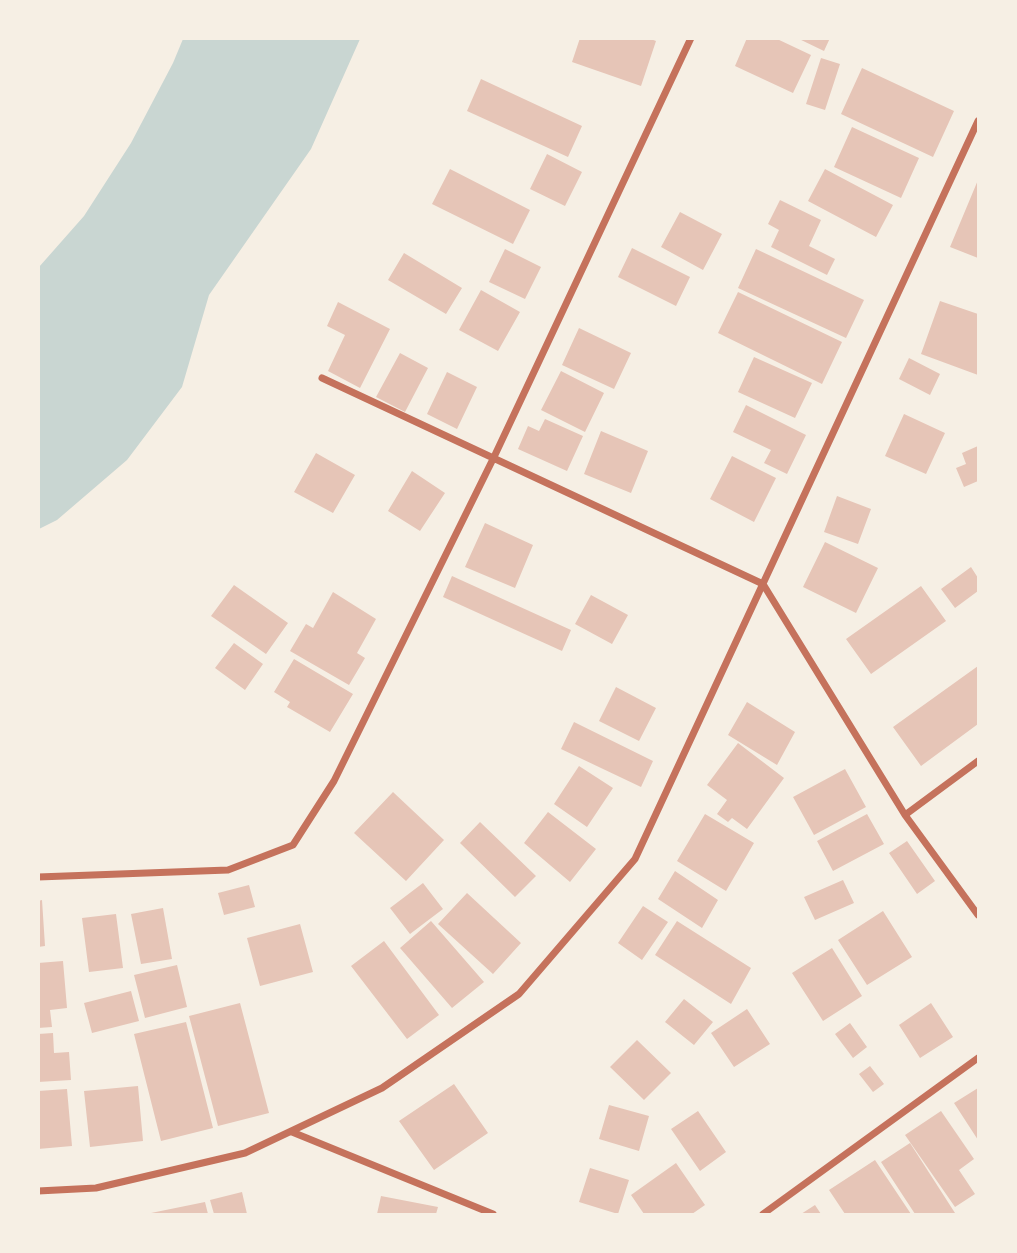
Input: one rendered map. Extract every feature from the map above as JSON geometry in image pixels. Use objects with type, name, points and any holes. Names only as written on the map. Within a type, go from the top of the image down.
[{"type":"street","points":[[38,877],[228,870],[293,845],[334,781],[494,457],[691,38]]},
{"type":"street","points":[[38,1191],[96,1188],[245,1153],[382,1088],[519,994],[635,859],[978,121]]},
{"type":"street","points":[[322,377],[763,584],[905,815],[978,915]]},
{"type":"street","points":[[905,815],[978,761]]},
{"type":"street","points":[[763,1214],[978,1058]]},
{"type":"street","points":[[292,1132],[493,1214]]},
{"type":"shaded area","points":[[183,39],[360,39],[311,149],[209,295],[182,387],[127,460],[57,520],[39,529],[39,267],[84,216],[131,143]]},
{"type":"building","points":[[580,38],[648,38],[656,41],[641,86],[572,62]]},
{"type":"building","points":[[747,38],[775,38],[811,55],[793,93],[735,66]]},
{"type":"building","points":[[797,38],[830,38],[824,51]]},
{"type":"building","points":[[821,58],[840,64],[825,110],[806,104]]},
{"type":"building","points":[[862,68],[954,111],[933,157],[841,114]]},
{"type":"building","points":[[481,79],[582,126],[568,157],[467,111]]},
{"type":"building","points":[[852,127],[919,158],[901,198],[834,167]]},
{"type":"building","points":[[547,154],[582,172],[565,206],[530,189]]},
{"type":"building","points":[[450,169],[530,210],[513,244],[432,204]]},
{"type":"building","points":[[825,169],[893,205],[876,237],[808,201]]},
{"type":"building","points":[[978,180],[978,258],[950,247]]},
{"type":"building","points":[[780,200],[821,220],[809,246],[835,259],[827,275],[771,247],[779,230],[768,224]]},
{"type":"building","points":[[680,212],[722,234],[703,270],[661,247]]},
{"type":"building","points":[[632,248],[690,277],[676,306],[618,277]]},
{"type":"building","points":[[505,249],[541,267],[525,299],[489,282]]},
{"type":"building","points":[[756,249],[864,300],[846,338],[738,288]]},
{"type":"building","points":[[404,253],[462,288],[446,314],[388,280]]},
{"type":"building","points":[[481,290],[520,312],[498,351],[459,330]]},
{"type":"building","points":[[738,292],[842,342],[822,384],[718,333]]},
{"type":"building","points":[[940,301],[978,314],[978,375],[921,354]]},
{"type":"building","points":[[338,302],[390,329],[360,388],[328,371],[345,335],[327,326]]},
{"type":"building","points":[[579,328],[631,353],[614,389],[562,365]]},
{"type":"building","points":[[400,353],[428,368],[405,412],[376,397]]},
{"type":"building","points":[[754,357],[812,383],[795,418],[738,392]]},
{"type":"building","points":[[909,358],[940,374],[930,395],[899,379]]},
{"type":"building","points":[[561,371],[604,393],[585,432],[541,410]]},
{"type":"building","points":[[447,372],[477,387],[457,429],[427,414]]},
{"type":"building","points":[[746,405],[806,435],[787,474],[764,463],[771,450],[733,432]]},
{"type":"building","points":[[904,414],[945,433],[926,474],[885,456]]},
{"type":"building","points":[[545,419],[583,436],[567,471],[518,449],[528,426],[539,431]]},
{"type":"building","points":[[601,431],[648,451],[631,493],[584,474]]},
{"type":"building","points":[[978,446],[978,481],[964,487],[956,468],[966,464],[962,453]]},
{"type":"building","points":[[316,453],[355,475],[333,513],[294,492]]},
{"type":"building","points":[[732,456],[776,478],[754,522],[710,499]]},
{"type":"building","points":[[412,471],[445,493],[420,531],[388,511]]},
{"type":"building","points":[[837,496],[871,509],[858,544],[824,532]]},
{"type":"building","points":[[485,523],[533,545],[515,588],[465,567]]},
{"type":"building","points":[[825,542],[878,568],[856,613],[803,587]]},
{"type":"building","points":[[971,567],[978,578],[978,591],[955,608],[941,589]]},
{"type":"building","points":[[452,576],[571,630],[562,651],[443,597]]},
{"type":"building","points":[[234,585],[288,623],[266,654],[211,616]]},
{"type":"building","points":[[921,586],[946,621],[871,674],[846,639]]},
{"type":"building","points":[[333,592],[376,619],[357,653],[365,658],[349,685],[290,651],[306,624],[313,628]]},
{"type":"building","points":[[591,595],[628,615],[612,644],[575,624]]},
{"type":"building","points":[[234,643],[263,664],[245,690],[215,668]]},
{"type":"building","points":[[294,659],[353,694],[330,732],[287,707],[290,702],[274,692]]},
{"type":"building","points":[[978,666],[978,724],[921,766],[893,727]]},
{"type":"building","points":[[616,687],[656,708],[639,741],[599,721]]},
{"type":"building","points":[[747,702],[795,732],[777,765],[728,735]]},
{"type":"building","points":[[574,722],[653,761],[641,787],[561,749]]},
{"type":"building","points":[[738,743],[784,778],[747,829],[732,818],[728,822],[717,814],[727,800],[707,785]]},
{"type":"building","points":[[579,766],[613,788],[587,827],[554,804]]},
{"type":"building","points":[[845,769],[866,807],[814,835],[793,797]]},
{"type":"building","points":[[393,792],[444,840],[406,881],[354,833]]},
{"type":"building","points":[[548,812],[596,849],[570,882],[524,843]]},
{"type":"building","points":[[705,814],[754,843],[726,891],[677,861]]},
{"type":"building","points":[[867,814],[884,844],[833,871],[817,841]]},
{"type":"building","points":[[480,822],[536,876],[515,897],[460,843]]},
{"type":"building","points":[[907,841],[935,881],[917,894],[889,853]]},
{"type":"building","points":[[675,871],[718,900],[702,928],[658,899]]},
{"type":"building","points":[[843,880],[854,903],[815,920],[804,897]]},
{"type":"building","points":[[423,883],[443,909],[410,934],[390,908]]},
{"type":"building","points":[[249,885],[255,907],[224,915],[218,893]]},
{"type":"building","points":[[467,893],[521,943],[493,974],[438,924]]},
{"type":"building","points":[[42,900],[45,946],[38,947],[38,901]]},
{"type":"building","points":[[643,906],[668,922],[642,960],[618,943]]},
{"type":"building","points":[[163,908],[172,959],[141,964],[131,914]]},
{"type":"building","points":[[883,911],[912,957],[867,985],[838,940]]},
{"type":"building","points":[[116,914],[123,968],[89,972],[82,918]]},
{"type":"building","points":[[431,921],[484,982],[452,1008],[400,948]]},
{"type":"building","points":[[677,921],[751,968],[731,1004],[655,955]]},
{"type":"building","points":[[300,924],[313,972],[260,986],[247,938]]},
{"type":"building","points":[[384,941],[439,1015],[407,1039],[351,966]]},
{"type":"building","points":[[832,948],[862,996],[823,1021],[792,973]]},
{"type":"building","points":[[63,961],[67,1008],[50,1010],[52,1027],[38,1028],[38,963]]},
{"type":"building","points":[[177,965],[187,1007],[145,1018],[134,975]]},
{"type":"building","points":[[131,991],[139,1021],[92,1033],[84,1003]]},
{"type":"building","points":[[684,999],[713,1022],[694,1045],[665,1022]]},
{"type":"building","points":[[240,1003],[269,1113],[218,1126],[189,1016]]},
{"type":"building","points":[[931,1003],[953,1037],[920,1058],[899,1025]]},
{"type":"building","points":[[747,1009],[770,1044],[734,1067],[711,1033]]},
{"type":"building","points":[[186,1022],[213,1128],[161,1141],[134,1034]]},
{"type":"building","points":[[850,1023],[867,1047],[853,1058],[835,1034]]},
{"type":"building","points":[[53,1033],[54,1053],[69,1052],[71,1080],[38,1082],[38,1034]]},
{"type":"building","points":[[637,1040],[671,1073],[644,1100],[610,1067]]},
{"type":"building","points":[[870,1066],[884,1084],[873,1092],[859,1074]]},
{"type":"building","points":[[454,1084],[488,1133],[434,1170],[399,1121]]},
{"type":"building","points":[[138,1086],[143,1141],[90,1147],[84,1091]]},
{"type":"building","points":[[978,1088],[978,1140],[954,1103]]},
{"type":"building","points":[[67,1089],[72,1146],[38,1149],[38,1091]]},
{"type":"building","points":[[609,1105],[649,1116],[639,1151],[599,1139]]},
{"type":"building","points":[[698,1111],[726,1152],[700,1171],[671,1129]]},
{"type":"building","points":[[941,1111],[974,1159],[959,1170],[975,1194],[955,1207],[905,1135]]},
{"type":"building","points":[[910,1143],[955,1213],[915,1214],[881,1162]]},
{"type":"building","points":[[875,1160],[911,1214],[845,1214],[829,1190]]},
{"type":"building","points":[[676,1163],[705,1205],[692,1214],[644,1214],[631,1195]]},
{"type":"building","points":[[590,1168],[629,1180],[618,1214],[579,1202]]},
{"type":"building","points":[[242,1192],[247,1214],[214,1214],[210,1200]]},
{"type":"building","points":[[381,1196],[438,1207],[436,1214],[377,1214]]},
{"type":"building","points":[[205,1202],[208,1214],[151,1214],[151,1213]]},
{"type":"building","points":[[815,1205],[821,1214],[801,1214]]}]
